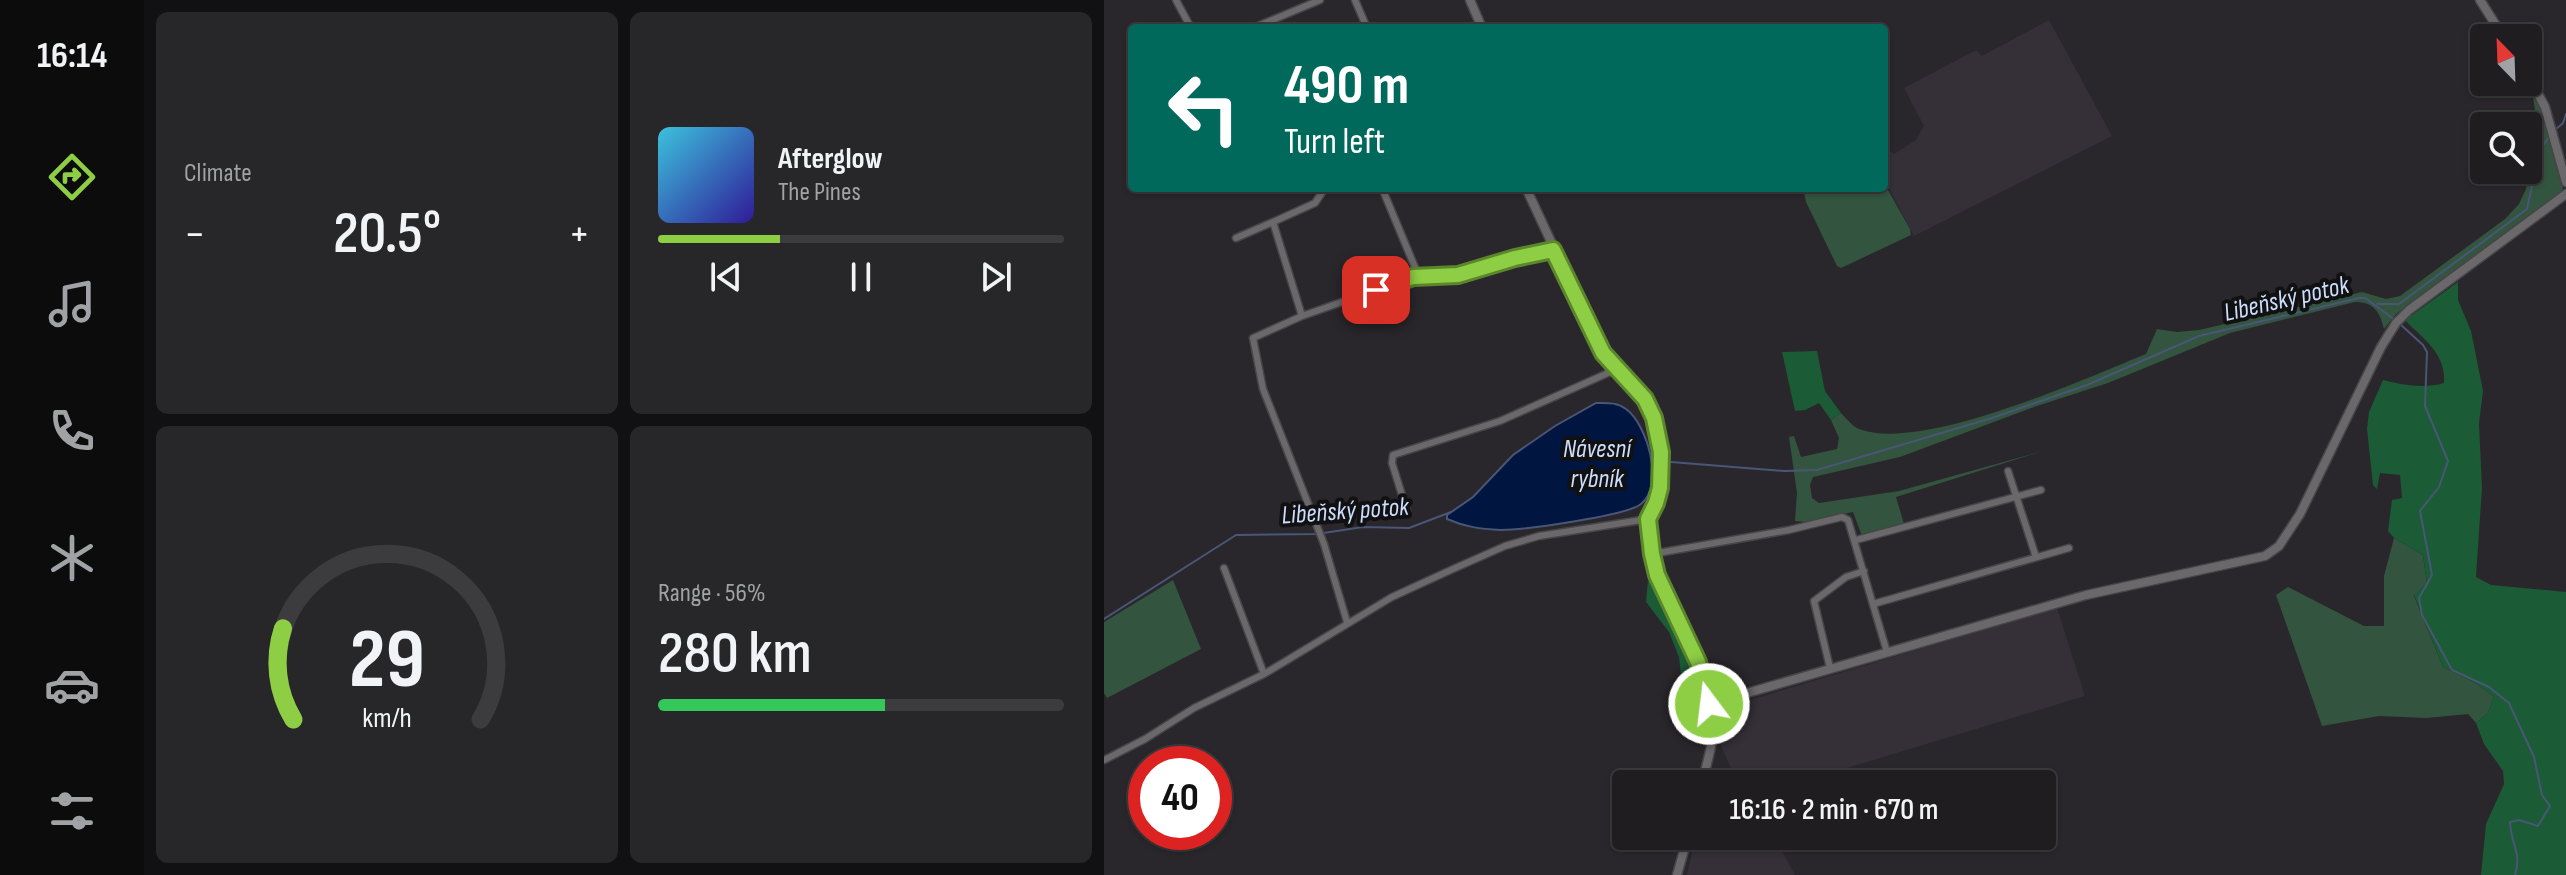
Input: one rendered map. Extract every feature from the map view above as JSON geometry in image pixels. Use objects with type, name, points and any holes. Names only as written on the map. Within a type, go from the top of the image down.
[{"type":"street","points":[[1176,0],[1189,24]]},
{"type":"street","points":[[1263,24],[1320,0]]},
{"type":"street","points":[[1355,0],[1365,24]]},
{"type":"street","points":[[1470,0],[1480,24]]},
{"type":"street","points":[[2480,0],[2495,24]]},
{"type":"street","points":[[2539,96],[2566,182]]},
{"type":"street","points":[[1236,238],[1315,203],[1322,192]]},
{"type":"street","points":[[1384,192],[1419,277]]},
{"type":"street","points":[[1528,192],[1603,353],[1645,399],[1654,418],[1661,452],[1660,488],[1648,519],[1652,554],[1657,575],[1698,662],[1709,704],[1711,747],[1705,770]]},
{"type":"street","points":[[1709,704],[2086,595],[2265,556],[2279,546],[2290,532],[2381,347],[2398,321],[2566,194]]},
{"type":"street","points":[[1273,222],[1302,316]]},
{"type":"street","points":[[1347,622],[1328,555],[1263,389],[1253,338],[1302,316],[1413,277],[1458,275],[1553,250]]},
{"type":"street","points":[[1407,511],[1392,463],[1393,455],[1500,421],[1617,369]]},
{"type":"street","points":[[2008,471],[2036,557]]},
{"type":"street","points":[[1856,540],[2041,490]]},
{"type":"street","points":[[1652,554],[1789,530],[1842,517],[1848,520],[1856,540],[1887,652]]},
{"type":"street","points":[[1104,760],[1194,708],[1264,674],[1392,597],[1505,546],[1539,536],[1648,519]]},
{"type":"street","points":[[1873,604],[2069,548]]},
{"type":"street","points":[[1224,568],[1264,674]]},
{"type":"street","points":[[1830,668],[1814,601],[1846,577],[1864,571]]},
{"type":"street","points":[[1677,875],[1684,850]]},
{"type":"shaded area","points":[[2049,20],[2112,136],[1914,236],[1888,187],[1888,150],[1894,154],[1916,140],[1924,126],[1904,88],[1976,50],[1982,56]]},
{"type":"shaded area","points":[[2057,608],[2085,696],[1840,770],[1732,770],[1718,739],[1720,709]]},
{"type":"shaded area","points":[[1693,850],[1782,850],[1795,875],[1687,875]]},
{"type":"green space","points":[[2533,97],[2542,112],[2535,112]]},
{"type":"green space","points":[[2542,113],[2563,185],[2562,192],[2396,314],[2384,329],[2375,309],[2355,302],[2230,333],[2108,383],[1900,457],[1813,477],[1810,485],[1812,498],[1819,503],[1899,491],[2043,451],[1896,497],[1904,524],[1862,536],[1853,512],[1806,522],[1795,521],[1797,493],[1789,437],[1794,436],[1801,457],[1837,449],[1839,438],[1831,420],[1841,413],[1859,429],[1887,434],[1921,431],[2002,410],[2146,354],[2157,329],[2177,332],[2199,330],[2362,292],[2386,299],[2400,296],[2505,219],[2519,204],[2527,184],[2542,184]]},
{"type":"green space","points":[[1888,190],[1911,235],[1841,268],[1837,266],[1804,192]]},
{"type":"green space","points":[[2458,282],[2458,300],[2471,331],[2483,391],[2479,423],[2482,488],[2476,577],[2491,585],[2566,592],[2566,875],[2481,875],[2486,824],[2504,784],[2503,771],[2484,744],[2476,723],[2488,713],[2494,697],[2476,683],[2443,667],[2414,595],[2427,583],[2423,555],[2388,531],[2392,500],[2402,498],[2400,475],[2380,473],[2377,489],[2373,485],[2367,429],[2369,412],[2383,380],[2421,386],[2444,383],[2438,355],[2405,320]]},
{"type":"green space","points":[[1817,351],[1825,391],[1841,413],[1831,420],[1819,403],[1795,411],[1782,352]]},
{"type":"green space","points":[[2394,538],[2423,555],[2427,583],[2414,596],[2443,667],[2476,683],[2494,697],[2488,713],[2476,723],[2468,714],[2427,718],[2379,716],[2322,726],[2276,595],[2288,587],[2364,626],[2384,626],[2384,576]]},
{"type":"green space","points":[[1173,580],[1201,649],[1107,698],[1104,693],[1104,622]]},
{"type":"green space","points":[[1648,580],[1686,644],[1696,673],[1701,706],[1700,737],[1682,685],[1679,657],[1669,632],[1646,602]]},
{"type":"water","name":"Návesní rybník","points":[[1596,403],[1623,407],[1641,428],[1650,455],[1652,483],[1641,504],[1596,518],[1501,530],[1447,519],[1447,515],[1473,497],[1513,455]]},
{"type":"waterway","points":[[2556,129],[2563,123],[2566,114]]},
{"type":"waterway","points":[[2377,304],[2399,304],[2527,209],[2540,150],[2549,137]]},
{"type":"waterway","name":"Libeňský potok","points":[[1671,462],[1784,471],[1817,470],[1992,418],[2087,385],[2199,336],[2359,298],[2365,298],[2395,320]]},
{"type":"waterway","name":"Libeňský potok","points":[[2400,324],[2427,352],[2425,406],[2448,461],[2439,487],[2420,511],[2432,575],[2419,598],[2422,615],[2452,670],[2489,687],[2509,703],[2534,757],[2542,795],[2550,806],[2538,826],[2519,820],[2510,822],[2517,854],[2515,875]]},
{"type":"waterway","name":"Libeňský potok","points":[[1104,619],[1236,535],[1317,534],[1363,527],[1409,528],[1451,512]]},
{"type":"route","points":[[1376,290],[1413,277],[1458,275],[1553,250],[1603,353],[1651,409],[1661,452],[1660,488],[1648,519],[1652,554],[1657,575],[1698,662],[1709,704]]}]
